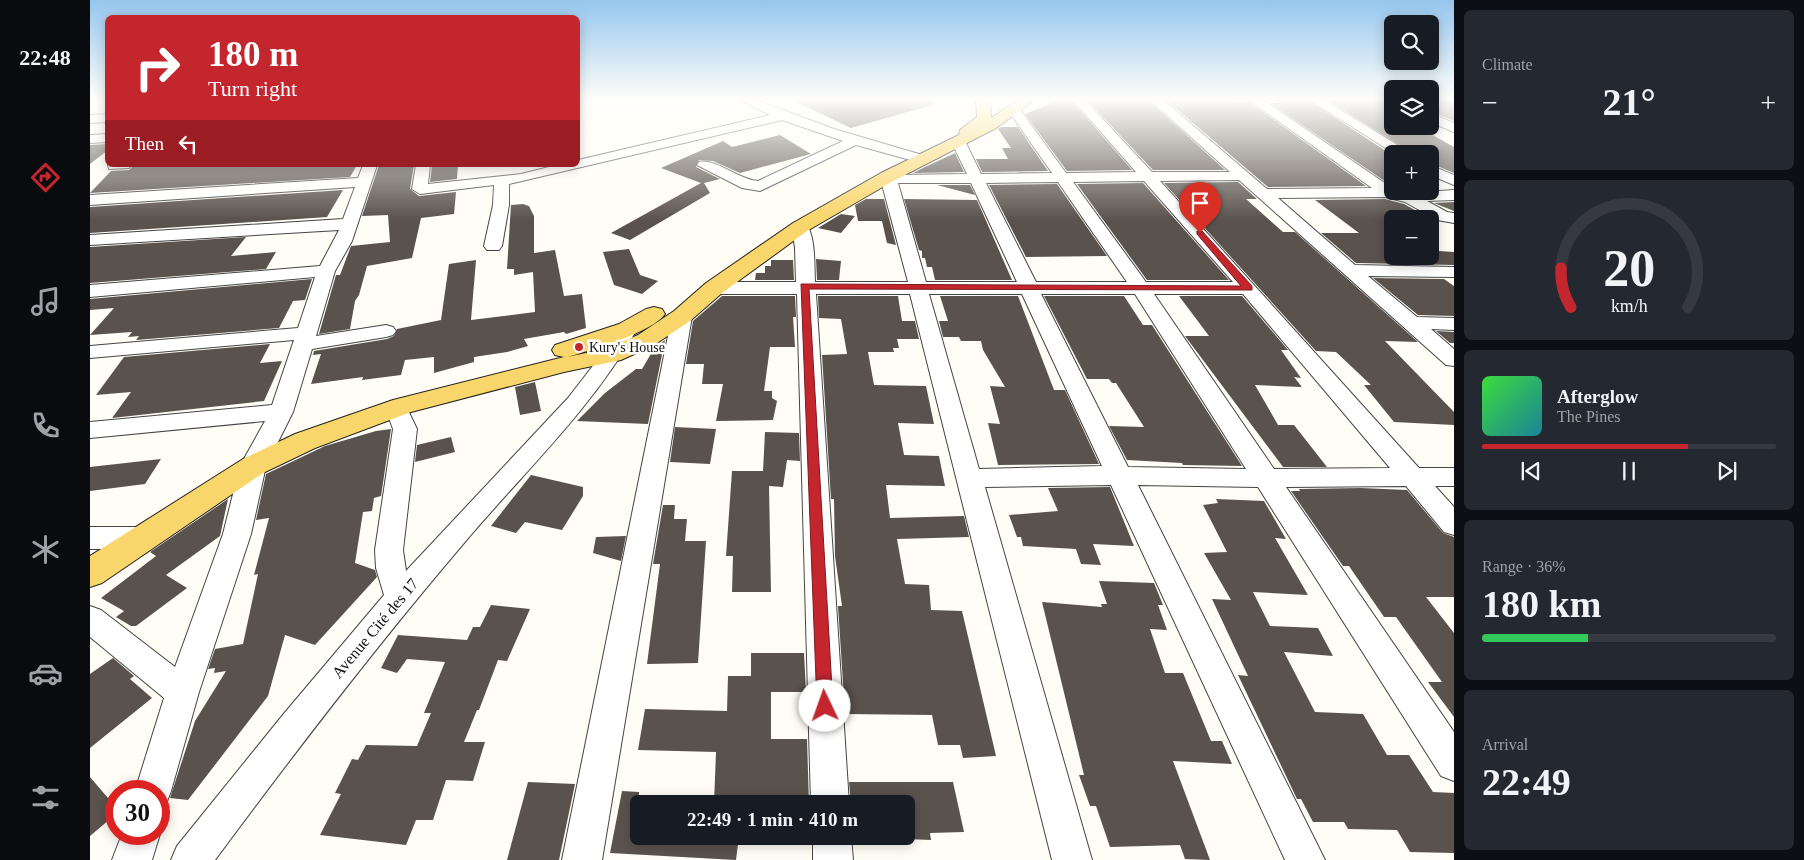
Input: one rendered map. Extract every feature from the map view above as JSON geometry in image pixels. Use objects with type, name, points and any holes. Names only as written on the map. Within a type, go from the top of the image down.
[{"type":"main road","points":[[399,406],[562,365],[612,355],[635,332],[669,305],[821,206],[914,157],[952,140]]},
{"type":"main road","points":[[90,573],[252,466],[306,440],[399,406],[440,388],[635,332],[682,316],[714,288],[800,227],[888,178],[964,140]]},
{"type":"street","points":[[580,163],[677,140]]},
{"type":"street","points":[[1044,140],[1063,178],[1139,286],[1454,763]]},
{"type":"street","points":[[1116,140],[1414,477],[1454,525]]},
{"type":"street","points":[[1201,140],[1414,323],[1454,360]]},
{"type":"street","points":[[1313,140],[1384,190]]},
{"type":"street","points":[[704,165],[748,185],[760,186],[854,141],[914,157]]},
{"type":"street","points":[[959,143],[1030,288],[1118,476],[1305,860]]},
{"type":"street","points":[[423,167],[419,189],[502,181],[562,167]]},
{"type":"street","points":[[478,184],[480,167]]},
{"type":"street","points":[[1439,173],[1454,180]]},
{"type":"street","points":[[90,200],[367,174],[342,241],[326,271],[280,412],[252,466],[237,534],[182,692],[156,780]]},
{"type":"street","points":[[1072,860],[919,286],[888,178],[1242,176]]},
{"type":"street","points":[[493,246],[501,205],[502,181]]},
{"type":"street","points":[[1262,194],[1384,192]]},
{"type":"street","points":[[1439,196],[1454,195]]},
{"type":"street","points":[[1413,200],[1443,217],[1454,218]]},
{"type":"street","points":[[90,240],[348,224]]},
{"type":"street","points":[[800,227],[804,248],[804,286],[830,795]]},
{"type":"street","points":[[1352,270],[1454,272]]},
{"type":"street","points":[[90,291],[326,271]]},
{"type":"street","points":[[714,288],[804,286],[1030,288],[1139,286],[1248,288]]},
{"type":"street","points":[[582,860],[682,316]]},
{"type":"street","points":[[1414,323],[1454,324]]},
{"type":"street","points":[[90,352],[303,339],[386,331]]},
{"type":"street","points":[[571,406],[601,384],[635,332]]},
{"type":"street","points":[[571,406],[612,355]]},
{"type":"street","points":[[399,406],[405,428],[389,550],[390,568],[400,598]]},
{"type":"street","name":"Avenue Cité des 17","points":[[192,860],[273,752],[400,598],[474,512],[571,406]]},
{"type":"street","points":[[90,430],[280,412]]},
{"type":"street","points":[[970,478],[1118,476],[1266,478],[1454,477]]},
{"type":"street","points":[[90,538],[142,538]]},
{"type":"street","points":[[90,619],[182,692]]},
{"type":"street","points":[[132,860],[137,845]]},
{"type":"street","points":[[832,845],[833,860]]},
{"type":"building","points":[[759,140],[788,140],[811,154],[740,173],[713,161],[699,160],[696,167],[720,179],[704,183],[710,193],[630,240],[611,233],[701,183],[661,168],[723,141],[732,147]]},
{"type":"building","points":[[1006,140],[1027,140],[1048,171],[982,172],[976,159],[1008,159],[1002,148],[1011,148]]},
{"type":"building","points":[[1044,140],[1106,140],[1132,170],[1067,171]]},
{"type":"building","points":[[1125,140],[1192,140],[1225,170],[1153,170]]},
{"type":"building","points":[[1213,140],[1302,140],[1366,186],[1268,187]]},
{"type":"building","points":[[1325,140],[1369,140],[1384,150],[1384,181]]},
{"type":"building","points":[[1392,140],[1442,140],[1454,147],[1454,173],[1439,167],[1439,145],[1400,145]]},
{"type":"building","points":[[105,144],[105,152],[90,164],[90,145]]},
{"type":"building","points":[[955,153],[964,172],[913,173],[925,167]]},
{"type":"building","points":[[132,167],[356,167],[350,177],[90,193],[111,171],[129,170]]},
{"type":"building","points":[[378,167],[414,167],[410,189],[419,196],[456,192],[454,214],[421,218],[412,258],[367,266],[359,295],[355,301],[350,329],[319,334],[336,275],[340,275],[351,246],[390,242],[388,215],[362,216]]},
{"type":"building","points":[[432,167],[458,167],[457,179],[430,182]]},
{"type":"building","points":[[1238,182],[1257,199],[1246,199],[1283,232],[1295,232],[1418,342],[1385,341],[1454,412],[1454,425],[1394,422],[1364,385],[1371,385],[1336,352],[1316,351],[1164,183]]},
{"type":"building","points":[[1143,183],[1229,280],[1147,280],[1077,184]]},
{"type":"building","points":[[1057,184],[1107,256],[1026,257],[989,185]]},
{"type":"building","points":[[937,185],[970,185],[975,195]]},
{"type":"building","points":[[343,190],[327,217],[90,233],[90,207]]},
{"type":"building","points":[[866,199],[884,199],[896,245],[887,243],[882,221],[858,221],[855,205]]},
{"type":"building","points":[[904,199],[977,200],[1012,280],[935,280],[932,267],[927,267],[925,258],[922,258],[922,251],[919,250]]},
{"type":"building","points":[[1384,199],[1404,204],[1415,210],[1384,210],[1384,264],[1356,263],[1321,233],[1359,233],[1315,200]]},
{"type":"building","points":[[1454,202],[1454,211],[1434,203]]},
{"type":"building","points":[[523,204],[529,206],[534,216],[534,253],[555,250],[564,296],[582,294],[586,328],[566,334],[564,332],[524,339],[528,346],[507,352],[474,357],[474,362],[434,373],[434,357],[405,360],[401,375],[362,380],[363,377],[311,384],[321,354],[313,355],[314,351],[387,339],[394,336],[397,329],[441,320],[449,264],[476,260],[471,320],[535,312],[533,272],[514,275],[514,269],[507,269],[511,205]]},
{"type":"building","points":[[841,214],[855,216],[841,233],[818,228]]},
{"type":"building","points":[[246,237],[231,256],[276,252],[266,269],[90,283],[90,247]]},
{"type":"building","points":[[629,249],[640,275],[658,281],[642,294],[614,285],[603,252]]},
{"type":"building","points":[[1439,251],[1454,252],[1454,265],[1439,265]]},
{"type":"building","points":[[816,259],[841,261],[839,280],[817,280]]},
{"type":"building","points":[[771,260],[793,260],[794,280],[755,280],[756,273],[765,273],[765,266],[771,266]]},
{"type":"building","points":[[1373,278],[1444,279],[1454,286],[1454,316],[1418,315]]},
{"type":"building","points":[[312,279],[305,300],[293,301],[279,328],[136,340],[139,336],[128,337],[132,332],[90,335],[114,308],[90,310],[90,299]]},
{"type":"building","points":[[722,296],[795,296],[796,317],[793,317],[795,347],[770,347],[764,391],[772,391],[772,398],[777,401],[773,420],[716,421],[723,384],[702,384],[704,364],[686,364],[693,321]]},
{"type":"building","points":[[818,296],[898,296],[902,321],[915,321],[919,339],[897,339],[899,348],[893,348],[894,352],[868,352],[874,385],[926,386],[934,424],[898,423],[904,455],[939,456],[945,486],[886,485],[890,518],[964,516],[969,537],[897,539],[905,584],[929,585],[931,610],[962,611],[996,756],[963,758],[960,745],[938,745],[932,715],[845,714],[838,606],[842,606],[835,556],[834,499],[831,499],[822,355],[847,354],[841,319],[819,318]]},
{"type":"building","points":[[940,296],[1018,296],[1054,390],[1065,390],[1099,464],[998,465],[988,423],[1000,424],[990,386],[1005,387],[983,350],[981,341],[961,341],[959,337],[943,337],[939,321],[948,321]]},
{"type":"building","points":[[1044,296],[1124,296],[1143,325],[1152,325],[1242,466],[1183,465],[1182,463],[1127,460],[1109,426],[1144,427],[1116,383],[1112,383],[1109,379],[1087,379]]},
{"type":"building","points":[[1179,296],[1242,296],[1288,350],[1281,350],[1301,378],[1294,377],[1302,387],[1255,385],[1278,425],[1294,425],[1327,467],[1283,467],[1185,336],[1209,336]]},
{"type":"building","points":[[1436,331],[1454,332],[1454,343],[1450,343]]},
{"type":"building","points":[[665,340],[648,424],[577,421],[605,393],[636,369],[642,369],[655,347]]},
{"type":"building","points":[[270,344],[260,363],[282,361],[264,401],[112,418],[131,392],[96,395],[124,357]]},
{"type":"building","points":[[535,382],[541,411],[520,415],[515,387]]},
{"type":"building","points":[[675,427],[716,429],[710,464],[670,462]]},
{"type":"building","points":[[391,429],[381,496],[374,498],[372,511],[363,512],[355,563],[375,570],[377,577],[315,645],[285,635],[268,696],[188,800],[170,798],[195,721],[226,671],[214,673],[215,668],[208,669],[215,649],[243,644],[258,574],[254,575],[269,518],[256,520],[266,474],[325,446],[376,431]]},
{"type":"building","points":[[765,432],[799,433],[800,461],[787,460],[783,487],[769,486],[771,592],[732,592],[733,556],[726,556],[732,471],[763,471]]},
{"type":"building","points":[[451,437],[455,452],[415,462],[417,445]]},
{"type":"building","points":[[161,459],[145,484],[90,491],[90,467]]},
{"type":"building","points":[[531,475],[583,487],[583,496],[562,530],[525,522],[516,533],[491,526]]},
{"type":"building","points":[[1110,487],[1134,546],[1093,544],[1101,565],[1081,564],[1076,549],[1023,546],[1021,537],[1017,537],[1009,515],[1058,511],[1048,488]]},
{"type":"building","points":[[1361,488],[1407,490],[1443,533],[1454,537],[1454,597],[1426,597],[1454,633],[1454,717],[1428,682],[1442,682],[1396,617],[1384,617],[1349,566],[1343,566],[1291,491],[1300,491],[1299,489]]},
{"type":"building","points":[[228,499],[220,536],[166,575],[187,588],[136,626],[131,626],[116,617],[124,611],[101,598],[156,556],[150,552]]},
{"type":"building","points":[[1216,499],[1264,501],[1286,539],[1275,538],[1308,595],[1253,592],[1270,626],[1318,628],[1333,656],[1284,652],[1315,712],[1363,714],[1387,755],[1409,755],[1433,792],[1454,793],[1454,853],[1410,852],[1397,830],[1348,829],[1344,822],[1313,822],[1301,799],[1297,799],[1238,675],[1248,676],[1212,599],[1231,600],[1204,553],[1227,552],[1203,505],[1218,503]]},
{"type":"building","points":[[663,505],[675,505],[674,519],[687,519],[685,541],[706,541],[698,663],[647,664],[660,564],[653,564]]},
{"type":"building","points":[[626,536],[621,561],[593,553],[596,537]]},
{"type":"building","points":[[1099,581],[1154,583],[1163,605],[1158,605],[1167,630],[1150,629],[1165,673],[1183,673],[1211,741],[1222,741],[1232,764],[1173,761],[1210,860],[1185,859],[1180,845],[1110,847],[1096,806],[1090,806],[1079,775],[1084,775],[1042,602],[1102,607],[1101,604],[1107,604]]},
{"type":"building","points":[[491,605],[530,609],[507,661],[498,660],[479,710],[477,710],[464,742],[485,742],[473,781],[446,780],[433,820],[416,820],[406,845],[320,835],[341,794],[335,793],[352,759],[358,760],[366,745],[417,746],[431,713],[424,713],[445,662],[407,659],[397,673],[381,668],[398,635],[467,640],[473,627],[480,627]]},
{"type":"building","points":[[751,653],[804,653],[806,692],[771,692],[771,739],[807,739],[809,795],[714,795],[716,752],[638,750],[645,709],[727,711],[728,676],[751,676]]},
{"type":"building","points":[[113,658],[134,676],[130,679],[152,698],[90,748],[90,674]]},
{"type":"building","points":[[90,777],[105,794],[105,823],[90,836]]},
{"type":"building","points":[[528,782],[575,784],[559,860],[507,860]]},
{"type":"building","points":[[849,782],[953,782],[964,832],[930,833],[931,840],[915,839],[915,795],[850,795]]},
{"type":"building","points":[[622,791],[639,792],[639,795],[630,795],[630,845],[738,845],[736,860],[610,853]]},
{"type":"place","name":"Kury's House","points":[[579,347]]},
{"type":"route","points":[[825,706],[804,286],[1030,288],[1139,286],[1248,288],[1200,233]]}]
